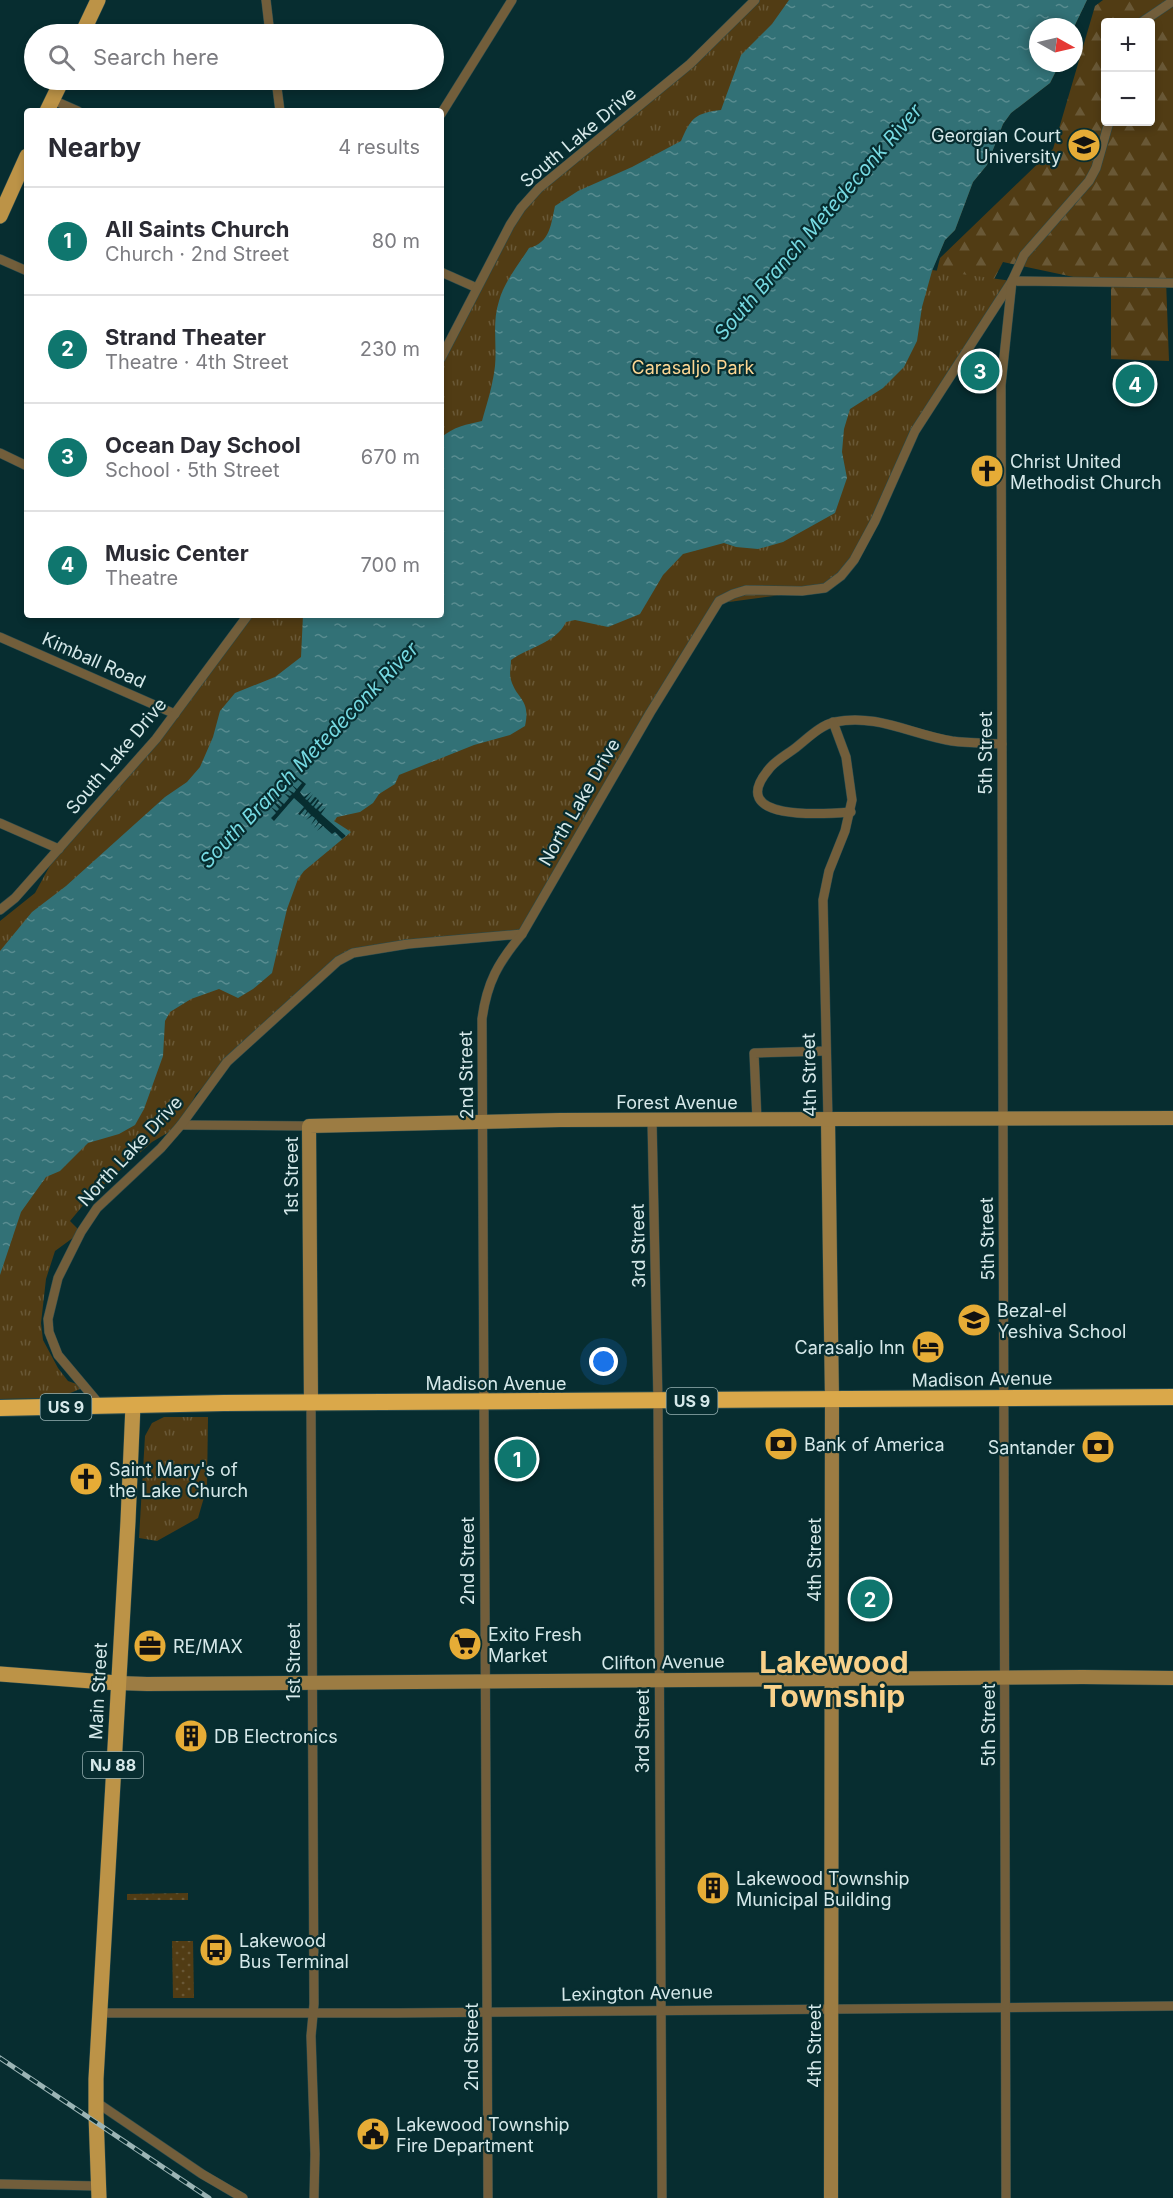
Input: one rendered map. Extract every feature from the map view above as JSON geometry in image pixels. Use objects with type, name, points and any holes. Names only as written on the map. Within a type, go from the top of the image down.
[{"type":"highway","name":"Madison Avenue","points":[[0,1408],[311,1402],[658,1402],[1173,1397]]},
{"type":"main road","points":[[87,24],[98,0]]},
{"type":"main road","points":[[50,105],[57,90]]},
{"type":"main road","points":[[0,216],[5,190],[24,161]]},
{"type":"main road","name":"Main Street","points":[[99,2192],[96,2102],[133,1405]]},
{"type":"main road","points":[[0,1674],[118,1683]]},
{"type":"street","points":[[266,0],[269,24]]},
{"type":"street","points":[[444,109],[512,0]]},
{"type":"street","name":"South Lake Drive","points":[[444,352],[521,208],[539,188],[690,64],[755,0]]},
{"type":"street","points":[[1148,18],[1173,1]]},
{"type":"street","points":[[277,90],[280,108]]},
{"type":"street","name":"North Lake Drive","points":[[101,1406],[57,1355],[52,1343],[48,1318],[58,1278],[81,1232],[97,1208],[161,1148],[181,1125],[226,1062],[338,961],[353,953],[392,947],[522,934],[646,719],[719,601],[746,590],[802,591],[825,588],[841,576],[854,560],[875,520],[915,431],[1012,281],[1024,255],[1089,181],[1100,155],[1108,126]]},
{"type":"street","points":[[0,259],[24,270]]},
{"type":"street","points":[[444,273],[477,288]]},
{"type":"street","points":[[1012,281],[1173,283]]},
{"type":"street","name":"5th Street","points":[[1006,2198],[1001,384],[1012,281]]},
{"type":"street","points":[[0,453],[24,465]]},
{"type":"street","name":"South Lake Drive","points":[[0,910],[15,898],[156,739],[246,618]]},
{"type":"street","name":"Kimball Road","points":[[0,637],[175,714]]},
{"type":"street","points":[[850,812],[807,815],[776,810],[765,805],[758,795],[759,785],[769,768],[814,733],[834,722],[859,720],[881,722],[951,741],[1002,744]]},
{"type":"street","name":"4th Street","points":[[831,2198],[832,1400],[823,900],[829,871],[845,831],[852,800],[848,765],[834,722]]},
{"type":"street","points":[[0,823],[59,849]]},
{"type":"street","name":"2nd Street","points":[[488,2198],[482,1019],[485,993],[503,957],[522,934]]},
{"type":"street","points":[[757,1120],[754,1053],[826,1052]]},
{"type":"street","name":"Forest Avenue","points":[[181,1125],[652,1120],[1173,1119]]},
{"type":"street","name":"3rd Street","points":[[652,1120],[658,1402],[662,2198]]},
{"type":"street","name":"1st Street","points":[[309,1125],[314,2012],[311,2036],[315,2154],[314,2198]]},
{"type":"street","name":"Clifton Avenue","points":[[118,1683],[1173,1678]]},
{"type":"street","name":"Lexington Avenue","points":[[102,2013],[1173,2006]]},
{"type":"street","points":[[96,2102],[202,2174],[243,2198]]},
{"type":"street","points":[[0,2184],[99,2192]]},
{"type":"green space","name":"Carasaljo Park","points":[[755,0],[1087,0],[1078,18],[1029,18],[1029,72],[1056,72],[1050,83],[1011,113],[1003,124],[987,165],[973,182],[955,230],[945,240],[932,270],[1012,281],[915,431],[854,560],[825,588],[764,589],[719,601],[522,934],[353,953],[196,1094],[181,1125],[152,1142],[90,1197],[70,1221],[81,1232],[55,1251],[46,1279],[41,1323],[43,1340],[58,1368],[68,1381],[85,1387],[58,1398],[0,1399],[0,921],[35,893],[59,849],[156,739],[246,618],[444,618],[444,352],[521,208],[690,64]]},
{"type":"green space","points":[[1103,0],[1173,0],[1173,280],[1166,280],[1169,361],[1111,359],[1111,285],[1003,262],[847,563],[819,590],[714,604],[913,364],[940,258],[1053,149],[1076,72],[1083,72],[1083,47],[1095,6]]},
{"type":"green space","points":[[164,1417],[208,1417],[207,1487],[198,1518],[157,1541],[139,1538],[145,1436],[152,1423]]},
{"type":"green space","points":[[188,1893],[188,1900],[127,1900],[127,1894]]},
{"type":"green space","points":[[172,1941],[193,1941],[194,1998],[173,1998]]},
{"type":"water","name":"Carasaljo Park","points":[[789,0],[1087,0],[1078,18],[1029,18],[1029,72],[1056,72],[1050,83],[1011,113],[1003,124],[987,165],[973,182],[955,230],[945,240],[932,271],[922,307],[917,341],[904,367],[883,388],[850,409],[844,429],[842,452],[847,478],[835,513],[783,542],[758,549],[736,547],[724,543],[683,554],[663,575],[640,614],[608,627],[575,620],[566,622],[562,629],[549,640],[511,660],[511,680],[525,705],[525,726],[510,735],[474,745],[399,775],[395,784],[379,794],[373,803],[360,812],[337,817],[334,821],[351,832],[304,871],[298,879],[287,909],[272,973],[238,998],[219,989],[191,999],[170,1012],[165,1021],[163,1056],[144,1109],[135,1125],[119,1134],[88,1143],[60,1171],[46,1177],[21,1212],[0,1275],[0,951],[32,912],[66,886],[165,797],[187,782],[200,767],[213,737],[220,711],[235,693],[275,677],[301,657],[303,618],[444,618],[444,435],[455,429],[482,421],[494,373],[497,309],[508,280],[529,248],[541,242],[545,237],[551,226],[555,206],[578,191],[632,167],[681,141],[695,118],[705,113],[721,110],[741,55],[772,24]]},
{"type":"pier","points":[[297,777],[306,784],[300,792],[302,795],[304,797],[311,792],[305,799],[307,800],[313,794],[308,801],[310,803],[315,797],[317,798],[311,805],[313,806],[318,799],[314,807],[316,809],[322,803],[318,810],[320,812],[326,807],[321,814],[346,836],[342,839],[335,832],[332,834],[323,826],[317,831],[322,825],[319,823],[314,828],[318,822],[316,819],[311,825],[315,818],[312,816],[306,820],[311,815],[308,812],[303,818],[307,811],[305,809],[300,815],[298,814],[304,807],[294,798],[274,821],[271,818],[276,813],[271,807],[277,811],[279,809],[274,803],[281,807],[282,805],[277,800],[284,804],[289,798],[284,793],[290,796],[292,794],[287,789],[294,793],[296,790],[291,784],[297,789],[302,783]]},
{"type":"railway","points":[[0,2058],[209,2198]]},
{"type":"place","name":"Georgian Court University","points":[[1084,145]]},
{"type":"place","name":"Ocean Day School","points":[[980,371]]},
{"type":"place","name":"Music Center","points":[[1135,384]]},
{"type":"place","name":"Christ United Methodist Church","points":[[987,471]]},
{"type":"place","name":"Bezal-el Yeshiva School","points":[[974,1320]]},
{"type":"place","name":"Carasaljo Inn","points":[[928,1347]]},
{"type":"place","name":"Bank of America","points":[[781,1444]]},
{"type":"place","name":"Santander","points":[[1098,1447]]},
{"type":"place","name":"All Saints Church","points":[[517,1459]]},
{"type":"place","name":"Saint Mary's of the Lake Church","points":[[86,1479]]},
{"type":"place","name":"Strand Theater","points":[[870,1599]]},
{"type":"place","name":"Exito Fresh Market","points":[[465,1644]]},
{"type":"place","name":"RE/MAX","points":[[150,1646]]},
{"type":"place","name":"DB Electronics","points":[[191,1736]]},
{"type":"place","name":"Lakewood Township Municipal Building","points":[[713,1888]]},
{"type":"place","name":"Lakewood Bus Terminal","points":[[216,1950]]},
{"type":"place","name":"Lakewood Township Fire Department","points":[[373,2134]]},
{"type":"district","name":"Lakewood Township","points":[[834,1679]]},
{"type":"water label","name":"South Branch Metedeconk River","points":[[818,222]]},
{"type":"water label","name":"South Branch Metedeconk River","points":[[309,755]]}]
